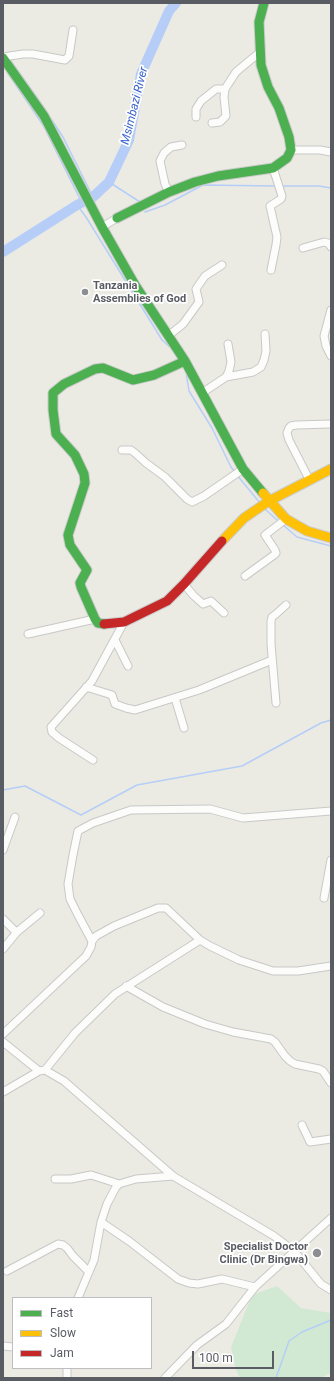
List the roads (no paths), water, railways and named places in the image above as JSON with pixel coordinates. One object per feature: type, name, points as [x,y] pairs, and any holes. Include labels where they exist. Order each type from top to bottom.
[{"type":"street","points":[[102,227],[169,192],[195,182],[218,176],[273,168],[287,158],[291,150],[286,128],[279,108],[268,87],[261,65],[259,22],[264,3]]},
{"type":"street","points":[[73,30],[69,56],[65,60],[34,54],[23,54],[3,58],[44,116],[102,227],[135,285],[185,362],[243,469],[286,519],[307,531],[331,538]]},
{"type":"street","points":[[212,123],[220,122],[226,116],[224,97],[225,89],[236,72],[260,52]]},
{"type":"street","points":[[196,117],[196,109],[201,101],[216,90],[225,89]]},
{"type":"street","points":[[169,192],[164,184],[160,161],[164,153],[171,147],[182,145]]},
{"type":"street","points":[[291,150],[331,151]]},
{"type":"street","points":[[271,270],[277,236],[270,206],[281,199],[282,196],[273,168]]},
{"type":"street","points":[[304,248],[324,242],[328,243],[331,247]]},
{"type":"street","points":[[168,336],[183,324],[199,302],[196,289],[205,276],[222,265]]},
{"type":"street","points":[[331,310],[324,336],[326,346],[331,356]]},
{"type":"street","points":[[202,393],[226,377],[253,372],[261,367],[266,351],[265,334]]},
{"type":"street","points":[[226,377],[231,362],[228,344]]},
{"type":"street","points":[[185,362],[154,376],[133,380],[103,368],[95,369],[64,384],[53,393],[53,410],[56,434],[74,455],[84,474],[85,483],[68,535],[70,544],[87,570],[80,583],[98,623],[105,624],[124,622],[167,601],[184,584],[230,531],[252,512],[309,479],[331,469]]},
{"type":"street","points":[[309,479],[289,440],[287,433],[291,426],[331,424]]},
{"type":"street","points":[[122,450],[131,450],[192,502],[204,496],[243,469]]},
{"type":"street","points":[[245,576],[276,553],[265,534],[286,519]]},
{"type":"street","points":[[184,584],[203,604],[211,601],[224,614]]},
{"type":"street","points":[[276,703],[272,660],[272,617],[286,605]]},
{"type":"street","points":[[28,634],[95,619]]},
{"type":"street","points":[[93,760],[59,738],[52,732],[51,727],[96,675],[124,622]]},
{"type":"street","points":[[115,640],[128,666]]},
{"type":"street","points":[[86,687],[112,694],[115,704],[135,710],[175,698],[272,660]]},
{"type":"street","points":[[175,698],[184,728]]},
{"type":"street","points":[[92,940],[70,899],[68,884],[78,831],[93,823],[131,810],[210,809],[242,818],[331,811]]},
{"type":"street","points":[[3,850],[15,817]]},
{"type":"street","points":[[324,898],[331,860]]},
{"type":"street","points":[[3,1034],[82,960],[88,952],[92,940],[96,936],[114,926],[158,908],[166,908],[200,940],[220,952],[239,960],[273,971],[298,971],[331,966]]},
{"type":"street","points":[[3,949],[17,932],[40,913]]},
{"type":"street","points":[[3,919],[17,932]]},
{"type":"street","points":[[3,1092],[42,1070],[75,1033],[115,994],[200,940]]},
{"type":"street","points":[[126,986],[163,1007],[205,1024],[233,1032],[271,1039],[275,1042],[284,1056],[290,1061],[295,1064],[323,1071],[331,1083]]},
{"type":"street","points":[[3,1042],[42,1070],[64,1081],[174,1176],[274,1236],[294,1252],[321,1284],[331,1290]]},
{"type":"street","points":[[302,1124],[310,1142],[331,1139]]},
{"type":"street","points":[[55,1179],[71,1179],[91,1175],[119,1184]]},
{"type":"street","points":[[78,1297],[96,1253],[101,1222],[107,1204],[116,1187],[119,1184],[136,1179],[174,1176]]},
{"type":"street","points":[[165,1378],[197,1345],[226,1324],[255,1287],[331,1218]]},
{"type":"street","points":[[101,1222],[130,1241],[178,1279],[189,1283],[198,1284],[222,1279],[255,1287]]},
{"type":"street","points":[[7,1271],[58,1244],[67,1248],[88,1272]]},
{"type":"waterway","name":"Msimbazi River","points":[[3,252],[77,205],[93,197],[109,182],[129,140],[141,74],[169,11],[176,3]]},
{"type":"waterway","points":[[10,60],[63,137],[93,197]]},
{"type":"waterway","points":[[7,72],[43,125],[82,203]]},
{"type":"waterway","points":[[109,182],[140,202]]},
{"type":"waterway","points":[[145,212],[165,205],[203,185],[275,186]]},
{"type":"waterway","points":[[281,186],[319,186],[331,188]]},
{"type":"waterway","points":[[77,205],[86,217],[162,340],[172,349]]},
{"type":"waterway","points":[[186,372],[189,391],[212,428],[231,467],[235,472]]},
{"type":"waterway","points":[[237,475],[260,503]]},
{"type":"waterway","points":[[265,509],[278,521]]},
{"type":"waterway","points":[[283,525],[297,537],[331,546]]},
{"type":"waterway","points":[[3,790],[25,786],[81,815],[137,785],[242,766],[321,723],[331,720]]},
{"type":"waterway","points":[[276,1378],[289,1341],[302,1332],[331,1320]]},
{"type":"place","name":"Tanzania Assemblies of God","points":[[85,292]]},
{"type":"place","name":"Specialist Doctor Clinic (Dr Bingwa)","points":[[317,1253]]}]
